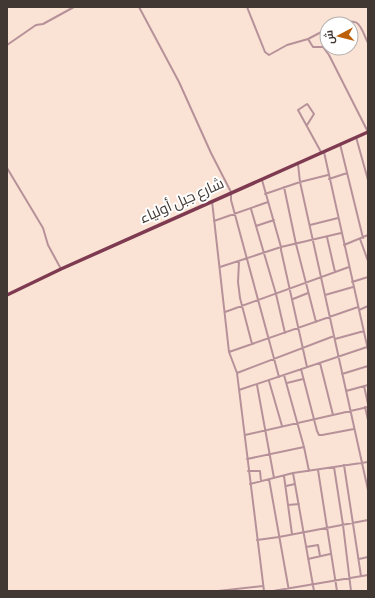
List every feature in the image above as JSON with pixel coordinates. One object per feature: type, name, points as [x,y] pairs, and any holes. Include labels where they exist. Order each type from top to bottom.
[{"type":"highway","name":"شارع جبل أولياء","points":[[7,295],[61,269],[368,132]]},
{"type":"street","points":[[7,44],[36,25],[43,24],[74,7]]},
{"type":"street","points":[[139,7],[179,82],[211,153],[232,192],[231,200],[279,377]]},
{"type":"street","points":[[247,7],[267,54],[273,54],[290,43],[308,39],[319,33]]},
{"type":"street","points":[[359,25],[368,43]]},
{"type":"street","points":[[308,39],[313,47],[323,47],[326,51],[368,132]]},
{"type":"street","points":[[239,390],[339,356],[368,348],[322,152],[298,110],[306,104],[314,114],[307,124]]},
{"type":"street","points":[[356,137],[368,180]]},
{"type":"street","points":[[340,144],[368,261]]},
{"type":"street","points":[[298,163],[300,182],[368,490]]},
{"type":"street","points":[[7,168],[42,228],[48,245],[61,269]]},
{"type":"street","points":[[329,179],[347,173]]},
{"type":"street","points":[[265,194],[300,182],[328,175]]},
{"type":"street","points":[[261,179],[281,247],[280,250],[307,367]]},
{"type":"street","points":[[284,188],[296,244],[316,322]]},
{"type":"street","points":[[212,202],[229,352],[237,372],[264,591]]},
{"type":"street","points":[[214,221],[268,202]]},
{"type":"street","points":[[251,209],[276,294],[285,333]]},
{"type":"street","points":[[310,225],[338,218]]},
{"type":"street","points":[[256,226],[274,220]]},
{"type":"street","points":[[220,267],[281,247],[341,233]]},
{"type":"street","points":[[344,245],[368,235]]},
{"type":"street","points":[[327,236],[335,272]]},
{"type":"street","points":[[239,261],[238,282],[252,344]]},
{"type":"street","points":[[225,312],[349,267]]},
{"type":"street","points":[[352,282],[368,277]]},
{"type":"street","points":[[325,295],[353,287]]},
{"type":"street","points":[[292,298],[308,293]]},
{"type":"street","points":[[229,352],[330,316],[367,306],[368,310]]},
{"type":"street","points":[[237,372],[303,348],[364,331]]},
{"type":"street","points":[[320,363],[333,415]]},
{"type":"street","points":[[342,374],[368,366]]},
{"type":"street","points":[[301,369],[319,435],[354,428]]},
{"type":"street","points":[[284,375],[298,423],[309,471]]},
{"type":"street","points":[[287,383],[304,379]]},
{"type":"street","points":[[269,381],[282,426]]},
{"type":"street","points":[[257,385],[264,430],[274,478]]},
{"type":"street","points":[[346,391],[368,385]]},
{"type":"street","points":[[364,386],[368,420]]},
{"type":"street","points":[[245,434],[314,420],[367,406]]},
{"type":"street","points":[[247,459],[304,447]]},
{"type":"street","points":[[250,484],[309,471],[368,462]]},
{"type":"street","points":[[344,465],[361,576]]},
{"type":"street","points":[[334,467],[351,591]]},
{"type":"street","points":[[248,471],[259,470],[261,481]]},
{"type":"street","points":[[318,470],[337,591]]},
{"type":"street","points":[[293,474],[314,591]]},
{"type":"street","points":[[284,476],[292,534]]},
{"type":"street","points":[[269,479],[289,590]]},
{"type":"street","points":[[286,486],[295,484]]},
{"type":"street","points":[[288,505],[298,504]]},
{"type":"street","points":[[257,540],[368,520]]},
{"type":"street","points":[[306,547],[318,545],[320,556]]},
{"type":"street","points":[[308,559],[330,554]]},
{"type":"street","points":[[359,559],[368,557]]},
{"type":"street","points":[[273,591],[289,590],[335,580],[368,576]]},
{"type":"street","points":[[218,591],[263,586]]}]
